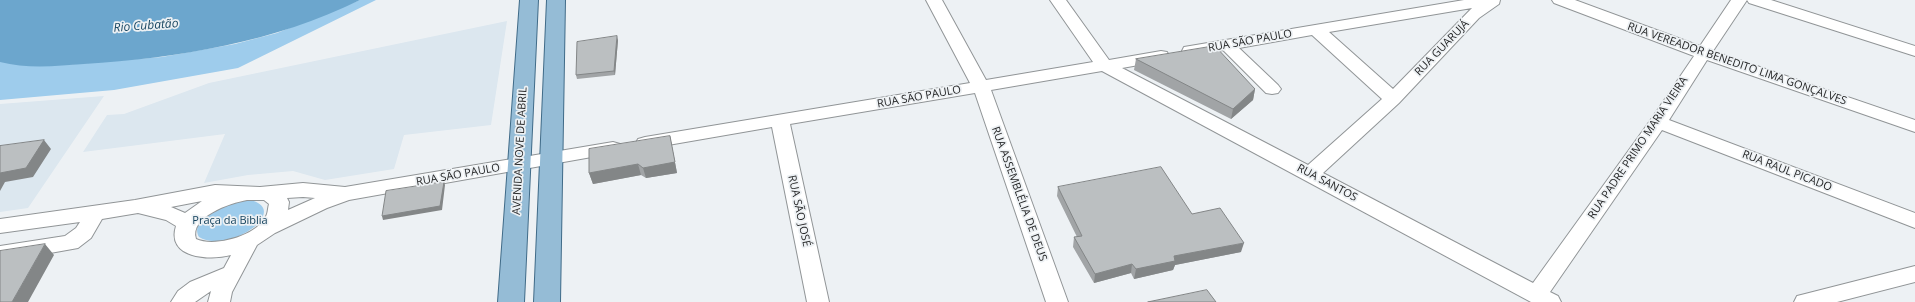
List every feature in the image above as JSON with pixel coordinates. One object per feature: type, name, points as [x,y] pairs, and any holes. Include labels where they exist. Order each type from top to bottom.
[{"type":"main road","name":"AVENIDA NOVE DE ABRIL","points":[[510,302],[529,0]]},
{"type":"main road","points":[[547,302],[556,0]]},
{"type":"street","name":"RUA ASSEMBLÉLIA DE DEUS","points":[[934,0],[981,86],[1058,302]]},
{"type":"street","points":[[1058,0],[1104,65]]},
{"type":"street","name":"RUA SÃO PAULO","points":[[249,241],[268,228],[320,203],[346,194],[1493,0]]},
{"type":"street","name":"RUA GUARUJÁ","points":[[1310,174],[1393,100],[1474,15],[1493,0]]},
{"type":"street","name":"RUA VEREADOR BENEDITO LIMA GONÇALVES","points":[[1560,0],[1702,52],[1915,126]]},
{"type":"street","name":"RUA PADRE PRIMO MARIA VIEIRA","points":[[1543,299],[1702,52],[1739,0]]},
{"type":"street","points":[[1755,0],[1915,51]]},
{"type":"street","points":[[1316,30],[1393,100]]},
{"type":"street","points":[[1227,45],[1272,89]]},
{"type":"street","name":"RUA SANTOS","points":[[1104,65],[1543,299]]},
{"type":"street","name":"RUA SÃO JOSÉ","points":[[780,120],[818,302]]},
{"type":"street","name":"RUA RAUL PICADO","points":[[1658,122],[1915,221]]},
{"type":"street","name":"RUA SÃO PAULO","points":[[254,193],[303,190],[346,194]]},
{"type":"street","points":[[0,226],[135,207],[215,192],[269,194],[279,202],[278,215],[268,228]]},
{"type":"street","points":[[249,241],[231,247],[213,250],[195,248],[187,244],[184,236],[188,223],[201,211],[220,200],[254,193]]},
{"type":"street","points":[[135,207],[171,214],[188,223]]},
{"type":"street","points":[[0,254],[71,243],[84,233],[95,213]]},
{"type":"street","points":[[182,302],[192,293],[221,287],[249,241]]},
{"type":"street","points":[[213,250],[221,287]]},
{"type":"street","points":[[1805,302],[1915,274]]},
{"type":"shaded area","points":[[507,21],[491,125],[404,135],[394,169],[325,180],[293,171],[248,175],[204,183],[225,134],[83,152],[107,115],[124,114],[209,83]]},
{"type":"shaded area","points":[[104,96],[28,208],[0,212],[0,104]]},
{"type":"green space","points":[[360,0],[376,0],[238,68],[114,90],[0,100],[0,61],[64,65],[162,57],[235,44],[277,33]]},
{"type":"green space","name":"Praça da Biblia","points":[[250,200],[261,205],[264,213],[260,221],[252,229],[239,236],[226,240],[212,241],[199,237],[197,229],[200,222],[206,216],[223,206]]},
{"type":"water","name":"Rio Cubatão","points":[[0,0],[360,0],[328,15],[294,27],[225,46],[119,61],[63,66],[21,66],[0,62]]},
{"type":"building","points":[[617,36],[614,71],[576,75],[577,42]]},
{"type":"building","points":[[1215,46],[1255,89],[1233,109],[1136,59]]},
{"type":"building","points":[[670,136],[675,162],[643,168],[638,164],[589,173],[589,149]]},
{"type":"building","points":[[44,140],[26,168],[0,173],[0,146]]},
{"type":"building","points":[[1161,167],[1192,214],[1220,208],[1244,243],[1174,256],[1175,261],[1136,269],[1132,264],[1095,274],[1074,237],[1082,236],[1058,187]]},
{"type":"building","points":[[444,182],[440,206],[382,216],[386,191]]},
{"type":"building","points":[[45,244],[12,302],[0,302],[0,251]]},
{"type":"building","points":[[1207,290],[1216,302],[1148,302]]}]
